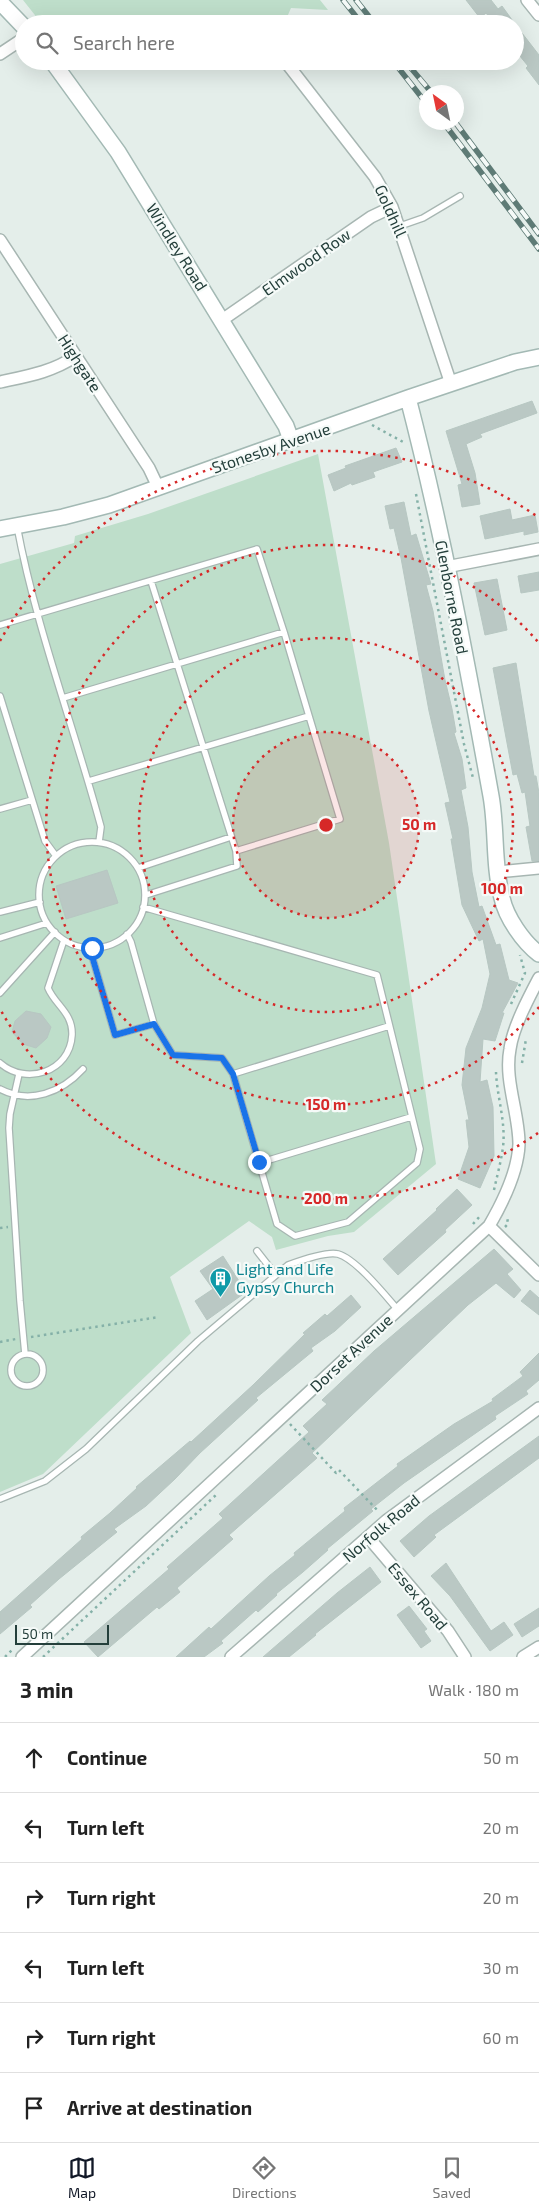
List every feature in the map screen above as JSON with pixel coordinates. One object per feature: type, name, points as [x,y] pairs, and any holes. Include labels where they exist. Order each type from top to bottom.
[{"type":"street","points":[[527,0],[539,15]]},
{"type":"street","points":[[0,2],[15,18]]},
{"type":"street","points":[[0,54],[15,44]]},
{"type":"street","name":"Windley Road","points":[[59,70],[118,152],[286,426],[291,440]]},
{"type":"street","name":"Goldhill","points":[[292,70],[375,177],[392,207],[400,226],[451,384]]},
{"type":"street","name":"Elmwood Row","points":[[222,320],[371,217],[392,207]]},
{"type":"street","name":"Highgate","points":[[0,240],[149,468],[158,488]]},
{"type":"street","points":[[0,382],[60,367],[76,356]]},
{"type":"street","name":"Stonesby Avenue","points":[[0,529],[64,517],[109,505],[408,398],[539,357]]},
{"type":"street","name":"Glenborne Road","points":[[408,398],[430,480],[491,797],[502,899],[514,925],[533,950],[539,954]]},
{"type":"street","points":[[446,567],[539,549]]},
{"type":"street","points":[[498,872],[539,868]]},
{"type":"street","name":"Dorset Avenue","points":[[22,1657],[489,1226],[502,1204],[515,1168],[518,1144],[511,1088],[510,1049],[525,1005],[539,978]]},
{"type":"street","points":[[489,1226],[539,1274]]},
{"type":"street","name":"Norfolk Road","points":[[231,1657],[386,1521],[539,1408]]},
{"type":"street","name":"Essex Road","points":[[368,1537],[448,1631],[464,1657]]},
{"type":"street","points":[[522,1657],[539,1646]]},
{"type":"lane","points":[[400,226],[423,218],[460,196]]},
{"type":"lane","points":[[17,526],[38,615],[101,827],[99,842]]},
{"type":"lane","points":[[0,625],[257,549],[310,716],[340,819],[236,851]]},
{"type":"lane","points":[[146,895],[237,866],[236,851],[232,837],[202,748],[151,581]]},
{"type":"lane","points":[[63,698],[284,632]]},
{"type":"lane","points":[[0,696],[3,716],[45,841],[56,856]]},
{"type":"lane","points":[[89,782],[310,716]]},
{"type":"lane","points":[[0,809],[32,800]]},
{"type":"lane","points":[[138,868],[232,837]]},
{"type":"lane","points":[[99,842],[128,855],[138,868],[144,881],[146,895],[134,927],[122,939],[106,946],[92,948],[77,946],[64,940],[47,923],[40,902],[42,877],[56,856],[76,844],[99,842]]},
{"type":"lane","points":[[0,912],[40,902]]},
{"type":"lane","points":[[127,934],[131,942],[154,1024],[173,1055],[222,1058],[233,1074],[277,1224],[295,1236],[348,1222],[417,1163],[420,1149],[377,975],[143,907]]},
{"type":"lane","points":[[0,938],[47,923]]},
{"type":"lane","points":[[0,993],[55,932]]},
{"type":"lane","points":[[0,1063],[7,1069],[19,1074],[36,1075],[49,1070],[61,1061],[69,1049],[72,1034],[70,1020],[64,1008],[54,998],[48,988],[64,940]]},
{"type":"lane","points":[[92,948],[92,956],[115,1035],[154,1024]]},
{"type":"lane","points":[[233,1074],[389,1026]]},
{"type":"lane","points":[[0,1089],[14,1094],[33,1096],[52,1092],[69,1083],[84,1069]]},
{"type":"lane","points":[[19,1074],[10,1114],[9,1145],[20,1301],[26,1354]]},
{"type":"lane","points":[[259,1162],[411,1117]]},
{"type":"lane","points":[[257,1251],[275,1274]]},
{"type":"lane","points":[[0,1499],[45,1482],[86,1449],[198,1341],[288,1264],[305,1258],[337,1254],[357,1266],[398,1310]]},
{"type":"lane","points":[[26,1354],[34,1356],[40,1361],[43,1369],[42,1377],[36,1384],[28,1386],[20,1385],[14,1380],[11,1372],[12,1364],[18,1357],[26,1354]]},
{"type":"path","points":[[358,417],[405,443],[407,452]]},
{"type":"path","points":[[414,487],[474,787]]},
{"type":"path","points":[[520,953],[525,974],[522,983]]},
{"type":"path","points":[[471,1225],[482,1214]]},
{"type":"path","points":[[0,1342],[160,1317]]},
{"type":"path","points":[[284,1417],[336,1473],[339,1470],[386,1521]]},
{"type":"path","points":[[43,1657],[72,1630]]},
{"type":"green space","points":[[23,0],[320,0],[328,10],[291,8],[288,15],[35,15]]},
{"type":"green space","points":[[318,454],[389,843],[436,1164],[354,1232],[328,1236],[276,1250],[272,1237],[249,1221],[170,1277],[191,1333],[43,1474],[0,1492],[0,564],[74,543],[75,536],[148,514]]},
{"type":"building","points":[[466,0],[491,0],[498,9],[502,6],[508,15],[488,15],[486,13],[478,15]]},
{"type":"building","points":[[524,36],[539,55],[539,85],[526,68],[528,66],[524,61]]},
{"type":"building","points":[[532,401],[537,413],[480,434],[482,437],[466,444],[475,473],[480,504],[462,507],[458,485],[462,484],[446,431]]},
{"type":"building","points":[[396,448],[402,462],[373,472],[375,477],[352,485],[351,483],[334,491],[328,475],[346,468],[345,466]]},
{"type":"building","points":[[404,502],[411,536],[416,534],[431,584],[426,585],[433,611],[452,709],[456,732],[454,733],[462,759],[466,788],[461,790],[468,827],[472,872],[479,907],[482,906],[496,945],[500,944],[509,980],[518,983],[502,1013],[504,1013],[495,1041],[483,1039],[480,1082],[487,1080],[493,1107],[494,1156],[480,1188],[458,1179],[469,1147],[466,1120],[469,1120],[462,1085],[466,1048],[482,1008],[490,974],[483,939],[479,941],[462,905],[451,839],[453,839],[445,803],[450,802],[429,711],[401,558],[394,528],[390,529],[385,506]]},
{"type":"building","points":[[510,509],[512,520],[535,515],[538,532],[524,535],[524,531],[485,539],[480,516]]},
{"type":"building","points":[[539,572],[539,590],[521,593],[518,576]]},
{"type":"building","points":[[497,579],[507,630],[485,635],[474,583]]},
{"type":"building","points":[[516,663],[534,776],[536,776],[539,793],[539,861],[532,861],[526,827],[530,826],[525,792],[522,793],[517,774],[513,775],[493,668]]},
{"type":"building","points":[[107,870],[118,903],[66,919],[56,886]]},
{"type":"building","points":[[26,1011],[41,1014],[51,1027],[47,1038],[36,1048],[23,1044],[12,1032],[15,1021]]},
{"type":"building","points":[[457,1189],[472,1205],[445,1230],[446,1232],[398,1275],[383,1259],[437,1210]]},
{"type":"building","points":[[494,1249],[513,1269],[507,1274],[521,1290],[514,1298],[496,1283],[468,1305],[312,1453],[317,1458],[229,1535],[233,1539],[177,1588],[180,1592],[159,1609],[157,1607],[98,1657],[84,1642],[169,1569],[167,1567],[223,1518],[219,1514],[309,1432],[303,1426],[327,1404],[322,1400],[374,1351]]},
{"type":"building","name":"Light and Life Gypsy Church","points":[[223,1256],[246,1292],[207,1320],[195,1301],[213,1289],[200,1271]]},
{"type":"building","points":[[530,1290],[539,1298],[539,1315],[521,1301]]},
{"type":"building","points":[[351,1295],[361,1307],[335,1331],[311,1348],[313,1351],[256,1398],[258,1400],[146,1506],[114,1529],[117,1532],[59,1579],[30,1605],[32,1607],[0,1634],[0,1612],[82,1539],[81,1537],[110,1513],[136,1487],[191,1442],[253,1385],[305,1334],[303,1333],[325,1314],[327,1316]]},
{"type":"building","points":[[539,1353],[539,1380],[526,1391],[528,1394],[495,1416],[496,1419],[404,1483],[371,1509],[373,1511],[327,1549],[258,1612],[256,1610],[221,1641],[223,1643],[204,1657],[176,1657],[209,1627],[211,1629],[295,1555],[294,1553],[345,1511],[344,1508],[398,1466],[397,1464],[454,1424],[493,1401],[492,1399],[523,1376],[520,1372]]},
{"type":"building","points":[[539,1436],[539,1458],[434,1535],[436,1537],[414,1557],[400,1541],[429,1516]]},
{"type":"building","points":[[446,1563],[491,1631],[504,1622],[513,1635],[490,1651],[450,1596],[431,1576]]},
{"type":"building","points":[[370,1567],[381,1582],[289,1657],[263,1657],[337,1593]]},
{"type":"building","points":[[409,1606],[427,1629],[424,1631],[431,1641],[421,1648],[397,1615]]},
{"type":"building","points":[[539,1608],[539,1626],[522,1637],[514,1624]]},
{"type":"railway","points":[[343,0],[355,15]]},
{"type":"railway","points":[[356,0],[368,15]]},
{"type":"railway","points":[[400,70],[419,94]]},
{"type":"railway","points":[[413,70],[425,85]]},
{"type":"railway","points":[[449,130],[539,249]]},
{"type":"railway","points":[[461,130],[539,234]]},
{"type":"place","name":"Light and Life Gypsy Church","points":[[220,1297]]},
{"type":"route","points":[[92,948],[92,956],[115,1035],[154,1024],[173,1055],[222,1058],[233,1074],[259,1162]]}]
